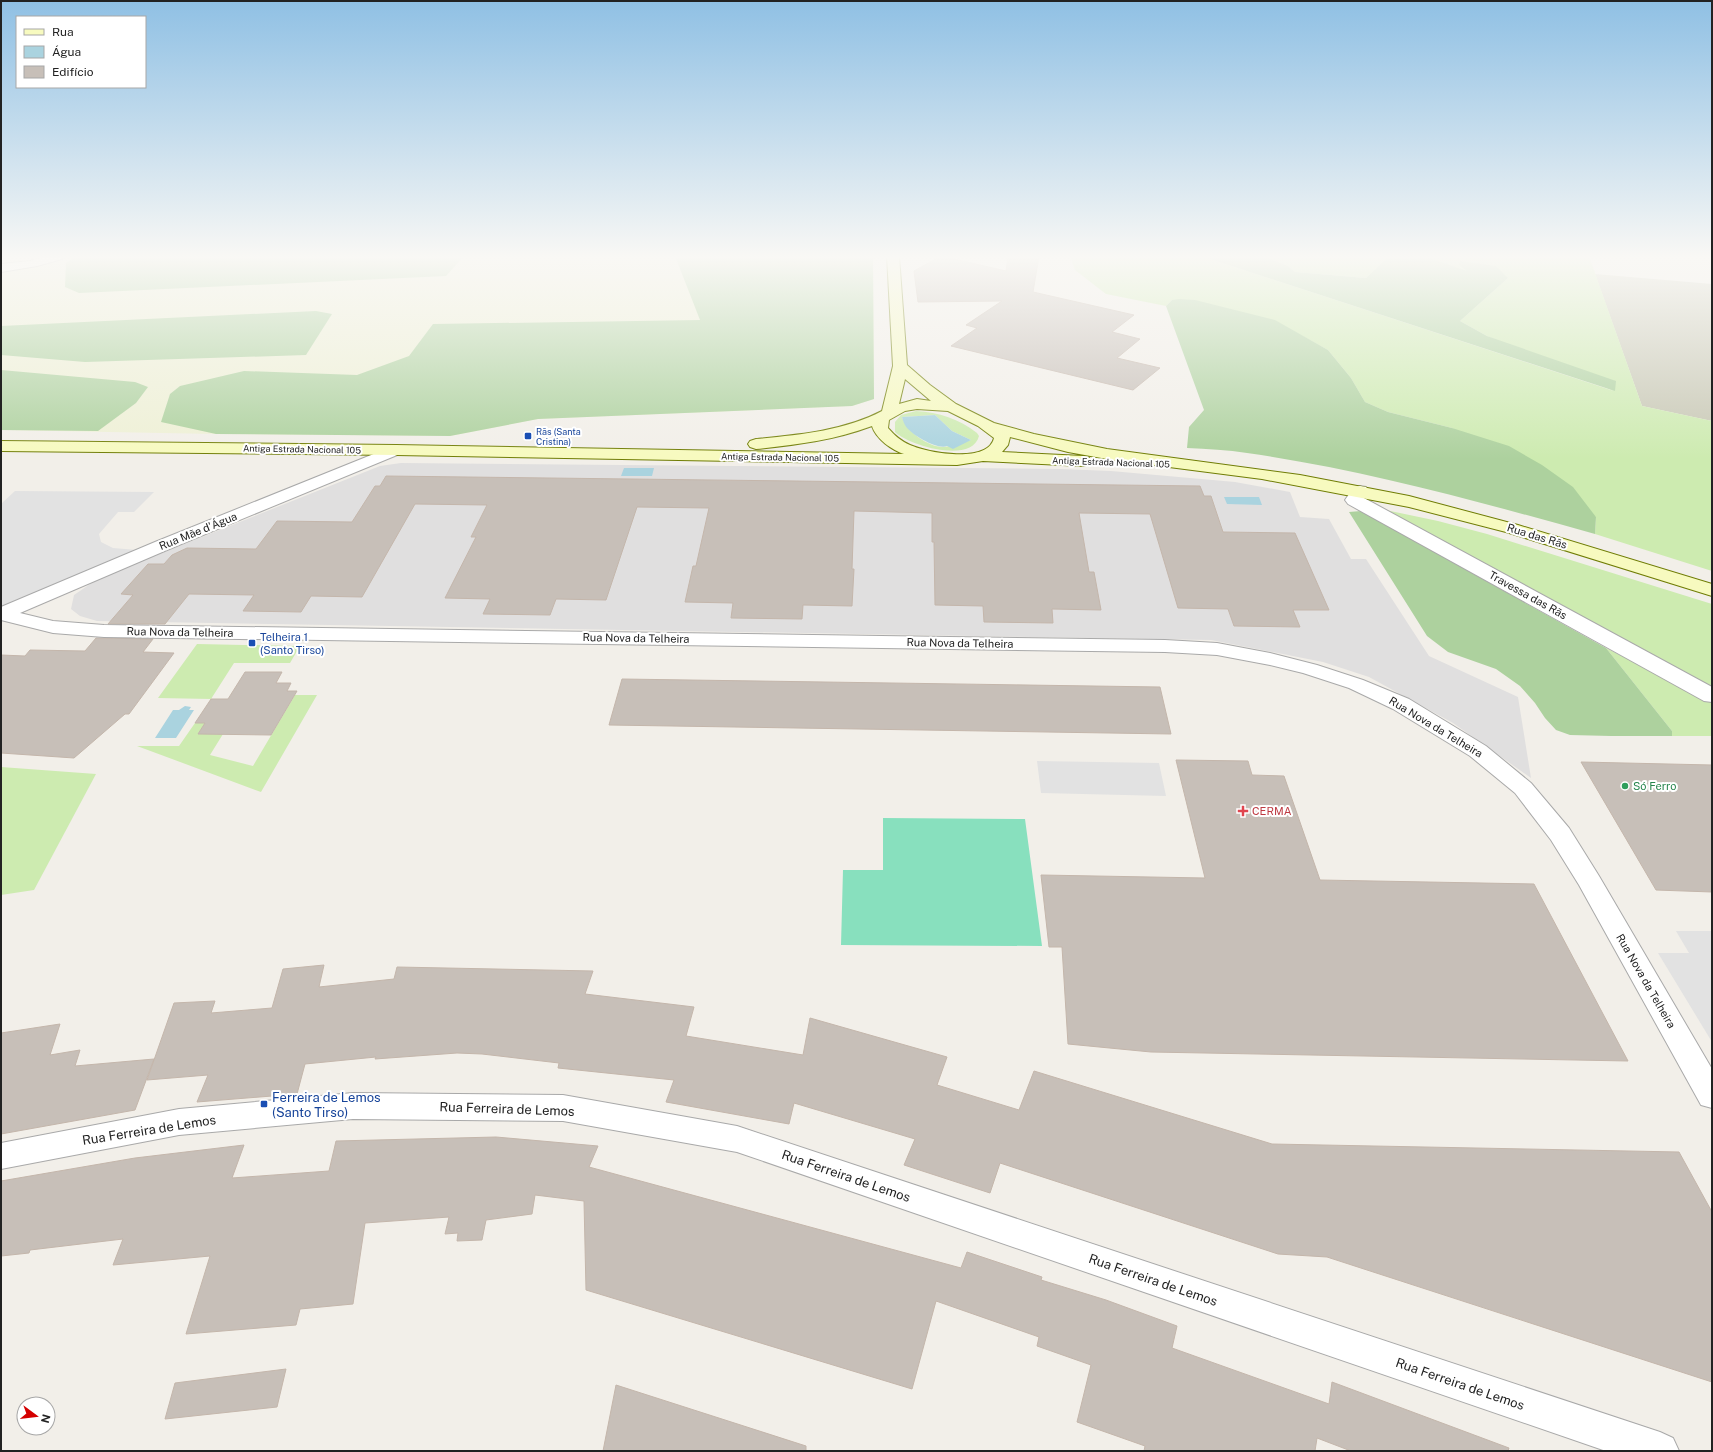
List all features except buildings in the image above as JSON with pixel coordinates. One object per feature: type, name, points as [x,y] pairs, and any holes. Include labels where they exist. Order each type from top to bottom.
[{"type":"main road","points":[[897,324],[900,366],[880,428],[889,440],[904,449],[925,456],[957,460],[993,452],[1000,445],[1002,436],[993,427]]},
{"type":"main road","points":[[900,366],[922,388],[951,407]]},
{"type":"main road","name":"Antiga Estrada Nacional 105","points":[[603,454],[712,448],[800,440],[850,429],[900,408],[917,404],[951,407],[993,427],[1018,436],[1084,450],[1257,472],[1360,491]]},
{"type":"main road","name":"Antiga Estrada Nacional 105","points":[[1,446],[396,450],[957,460]]},
{"type":"main road","name":"Antiga Estrada Nacional 105","points":[[980,456],[1194,464]]},
{"type":"main road","name":"Rua das Rãs","points":[[1360,491],[1443,509],[1495,523],[1712,590]]},
{"type":"street","name":"Rua Mãe d'Água","points":[[1,614],[161,546],[396,450]]},
{"type":"street","name":"Travessa das Rãs","points":[[1360,491],[1354,500],[1712,696]]},
{"type":"street","name":"Rua Nova da Telheira","points":[[1,614],[53,626],[104,631],[1165,646],[1216,649],[1270,659],[1310,669],[1356,684],[1401,704],[1478,751],[1523,788],[1560,834],[1590,882],[1712,1096]]},
{"type":"street","name":"Rua Ferreira de Lemos","points":[[1,1156],[179,1122],[353,1106],[563,1108],[737,1139],[1660,1451]]},
{"type":"shaded area","points":[[1,324],[873,324],[874,399],[852,406],[538,419],[450,436],[1,430]]},
{"type":"shaded area","points":[[1613,324],[1712,324],[1712,421],[1642,406]]},
{"type":"shaded area","points":[[401,463],[1061,469],[1111,471],[1235,482],[1290,492],[1300,517],[1329,519],[1351,559],[1366,559],[1429,656],[1518,697],[1531,778],[1453,723],[1369,677],[1323,662],[1211,640],[97,621],[80,616],[71,609],[74,595],[99,578],[380,466]]},
{"type":"shaded area","points":[[15,491],[154,492],[134,512],[118,512],[99,534],[101,542],[113,548],[137,550],[1,607],[1,504]]},
{"type":"shaded area","points":[[1037,761],[1159,763],[1166,796],[1041,793]]},
{"type":"shaded area","points":[[1676,931],[1712,931],[1712,1042],[1658,953],[1689,953]]},
{"type":"green space","points":[[48,324],[326,324],[306,355],[85,362],[1,355],[1,326]]},
{"type":"green space","points":[[433,324],[873,324],[874,399],[852,406],[538,419],[450,436],[216,434],[161,422],[170,394],[180,386],[244,371],[357,375],[409,356]]},
{"type":"green space","points":[[1172,324],[1282,324],[1328,350],[1351,378],[1365,402],[1388,412],[1452,428],[1509,446],[1542,465],[1573,487],[1596,517],[1595,534],[1466,499],[1335,468],[1240,452],[1187,448],[1189,427],[1204,410]]},
{"type":"green space","points":[[1280,324],[1408,324],[1614,391],[1487,336],[1465,324],[1613,324],[1642,406],[1712,421],[1712,571],[1595,534],[1596,517],[1452,428],[1388,412],[1365,402],[1351,378],[1328,350]]},
{"type":"green space","points":[[1409,324],[1465,324],[1487,336],[1616,381],[1615,391]]},
{"type":"green space","points":[[1,370],[135,382],[148,387],[136,403],[98,431],[1,430]]},
{"type":"green space","points":[[916,411],[941,415],[956,420],[970,428],[979,436],[974,444],[965,449],[953,451],[926,447],[895,432],[895,422],[901,415]],"holes":[[[935,415],[952,431],[971,440],[946,447],[937,446],[924,441],[913,433],[908,428],[902,417]]]},
{"type":"green space","points":[[1376,508],[1438,521],[1487,534],[1712,604],[1712,690]]},
{"type":"green space","points":[[1361,511],[1606,648],[1672,731],[1672,736],[1570,735],[1556,730],[1520,686],[1496,669],[1448,652],[1427,636],[1349,512]]},
{"type":"green space","points":[[197,644],[300,646],[290,663],[234,663],[211,699],[158,698]]},
{"type":"green space","points":[[1606,648],[1712,701],[1712,736],[1672,736],[1672,731]]},
{"type":"green space","points":[[295,695],[317,695],[261,792],[137,746],[179,746],[195,723],[205,723],[198,734],[223,734],[210,755],[253,766]]},
{"type":"green space","points":[[1,767],[96,774],[34,890],[1,895]]},
{"type":"green space","points":[[883,818],[1025,819],[1042,946],[841,945],[843,870],[883,870]]},
{"type":"water","points":[[935,415],[952,431],[971,440],[953,449],[947,446],[943,447],[932,444],[910,431],[905,425],[902,417]]},
{"type":"water","points":[[624,468],[654,468],[652,476],[621,476]]},
{"type":"water","points":[[1224,497],[1259,497],[1262,505],[1227,504]]},
{"type":"water","points":[[185,706],[191,707],[189,710],[194,710],[176,738],[155,738],[173,710],[179,710]]},
{"type":"place","name":"Rãs (Santa Cristina)","points":[[528,436]]},
{"type":"place","name":"Telheira 1 (Santo Tirso)","points":[[252,643]]},
{"type":"place","name":"Só Ferro","points":[[1625,786]]},
{"type":"place","name":"CERMA","points":[[1243,811]]},
{"type":"place","name":"Ferreira de Lemos (Santo Tirso)","points":[[264,1104]]}]
